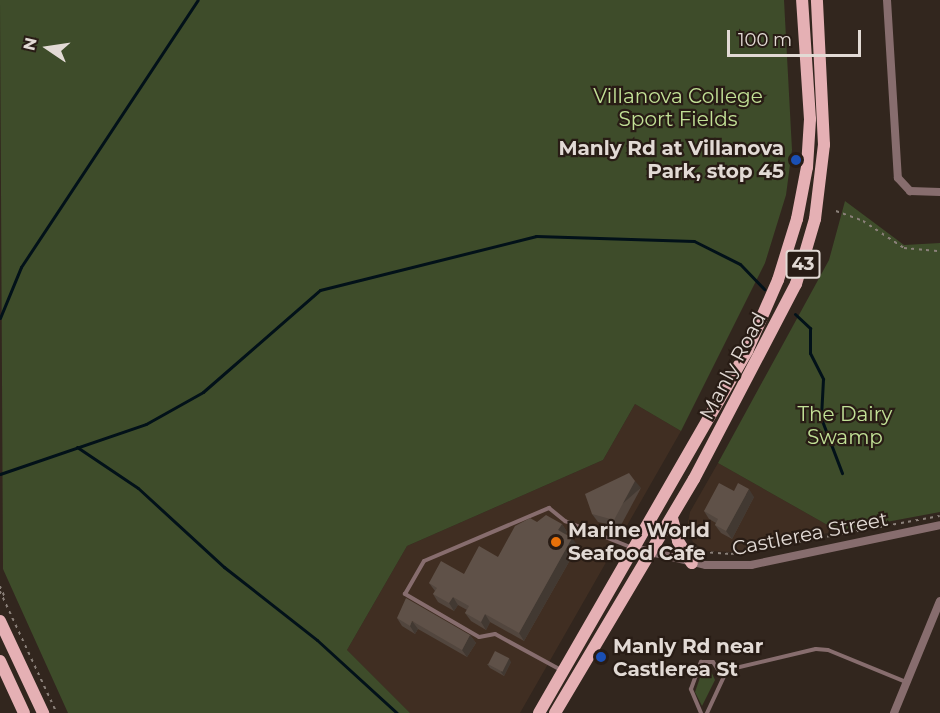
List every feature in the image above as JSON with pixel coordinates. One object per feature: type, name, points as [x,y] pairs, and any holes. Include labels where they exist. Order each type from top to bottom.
[{"type":"main road","name":"Manly Road","points":[[539,713],[747,351],[788,250],[803,191],[809,141],[802,0]]},
{"type":"main road","name":"Manly Road","points":[[555,713],[672,518],[782,316],[810,242],[824,145],[817,0]]},
{"type":"main road","points":[[672,518],[678,541],[693,563]]},
{"type":"main road","points":[[0,621],[43,713]]},
{"type":"main road","points":[[0,661],[24,713]]},
{"type":"street","points":[[887,0],[898,178],[910,191],[940,192]]},
{"type":"street","name":"Castlerea Street","points":[[634,548],[693,563],[752,565],[939,528]]},
{"type":"street","points":[[894,713],[940,601]]},
{"type":"lane","points":[[563,671],[495,634],[479,637],[405,594],[424,561],[549,508],[565,521],[634,548]]},
{"type":"lane","points":[[706,713],[722,676],[734,668],[816,649],[828,650],[906,682]]},
{"type":"lane","points":[[701,713],[691,689],[701,662],[713,662],[722,676]]},
{"type":"path","points":[[836,211],[863,221],[904,248],[940,250]]},
{"type":"path","points":[[691,544],[703,552],[731,554],[940,516]]},
{"type":"path","points":[[0,586],[57,713]]},
{"type":"path","points":[[0,591],[5,598]]},
{"type":"shaded area","points":[[635,404],[681,431],[520,713],[410,713],[347,650],[407,546],[603,460]]},
{"type":"shaded area","points":[[718,463],[838,531],[733,552],[705,551],[693,542],[687,528],[690,512]]},
{"type":"green space","name":"Villanova College Sport Fields","points":[[0,0],[784,0],[792,150],[786,195],[765,263],[681,431],[635,404],[603,460],[407,546],[347,650],[410,713],[68,713],[3,569]]},
{"type":"green space","name":"The Dairy Swamp","points":[[845,201],[904,245],[940,243],[940,512],[838,531],[718,463],[829,260]]},
{"type":"green space","points":[[704,666],[709,667],[715,680],[702,706],[695,692]]},
{"type":"building","points":[[629,473],[635,481],[614,520],[592,514],[585,494]]},
{"type":"building","points":[[719,483],[734,491],[738,483],[749,489],[726,531],[715,525],[718,519],[704,511]]},
{"type":"building","points":[[546,515],[562,524],[558,530],[572,538],[519,633],[485,614],[481,622],[465,613],[469,606],[453,597],[449,603],[433,594],[437,588],[429,583],[441,561],[464,574],[479,546],[498,557],[515,526],[530,518],[537,522]]},
{"type":"building","points":[[406,598],[470,635],[462,650],[412,621],[410,626],[397,618]]},
{"type":"building","points":[[495,651],[509,658],[502,672],[488,664]]},
{"type":"waterway","points":[[0,318],[21,267],[198,0]]},
{"type":"waterway","points":[[0,474],[146,424],[203,392],[320,290],[536,236],[694,241],[740,264],[764,289]]},
{"type":"waterway","points":[[795,314],[810,328],[810,353],[823,379],[821,418],[842,473]]},
{"type":"waterway","points":[[77,447],[138,488],[224,567],[317,640],[397,713]]},
{"type":"place","name":"Manly Rd at Villanova Park, stop 45","points":[[796,160]]},
{"type":"place","name":"Marine World Seafood Cafe","points":[[556,542]]},
{"type":"place","name":"Manly Rd near Castlerea St","points":[[601,657]]}]
